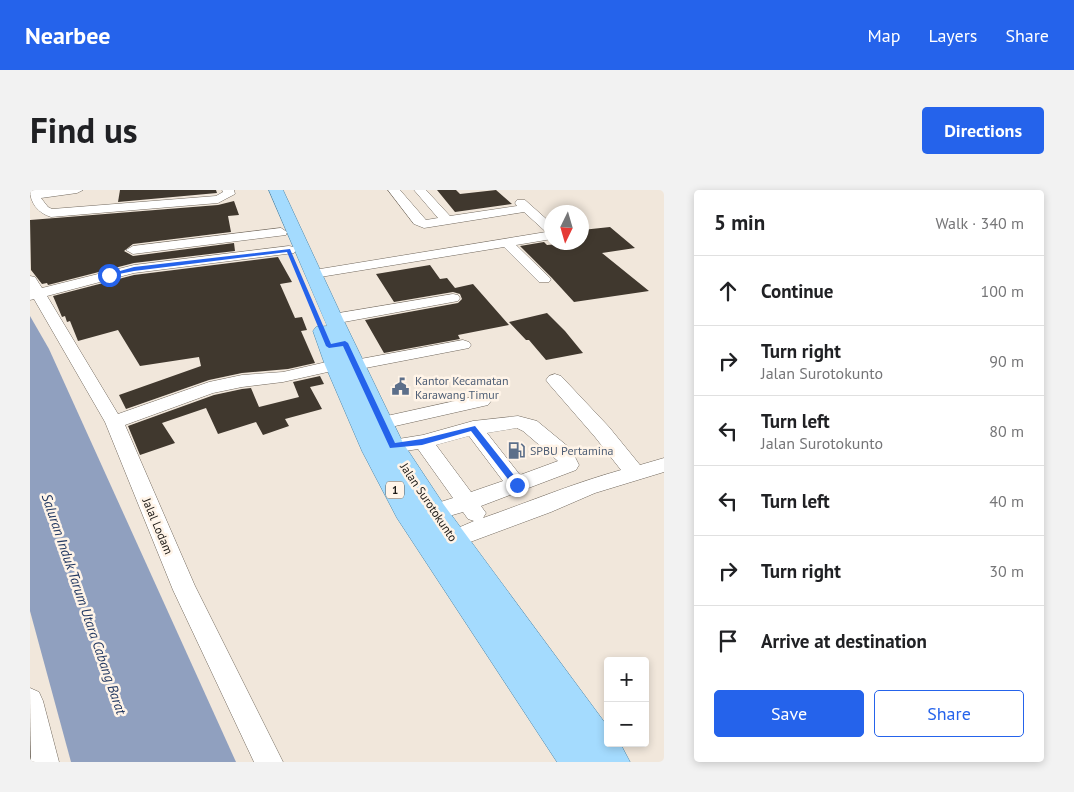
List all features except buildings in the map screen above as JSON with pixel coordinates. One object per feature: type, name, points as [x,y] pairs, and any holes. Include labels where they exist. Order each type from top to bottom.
[{"type":"main road","name":"Jalan Surotokunto","points":[[264,190],[285,241],[341,355],[387,434],[454,539],[503,632],[578,762]]},
{"type":"main road","name":"Jalan Surotokunto","points":[[276,190],[333,319],[341,355],[374,451],[406,511],[503,632],[612,762]]},
{"type":"street","points":[[32,193],[77,190]]},
{"type":"street","points":[[32,193],[44,210],[51,214],[218,199],[229,194],[228,190]]},
{"type":"street","points":[[394,190],[418,221],[424,224],[447,252]]},
{"type":"street","points":[[420,190],[447,221]]},
{"type":"street","points":[[424,224],[524,206],[544,224]]},
{"type":"street","points":[[524,226],[544,227]]},
{"type":"street","points":[[314,274],[544,236]]},
{"type":"street","points":[[133,250],[285,241]]},
{"type":"street","points":[[33,290],[285,241]]},
{"type":"street","points":[[506,242],[544,279]]},
{"type":"street","name":"Jalal Lodam","points":[[33,290],[114,422],[185,590],[269,762]]},
{"type":"street","points":[[333,319],[453,298]]},
{"type":"street","points":[[114,422],[209,388],[242,381],[283,377],[341,355],[463,345]]},
{"type":"street","points":[[555,380],[602,432],[635,473]]},
{"type":"street","points":[[387,434],[482,401]]},
{"type":"street","points":[[387,434],[422,442],[473,428],[518,422],[530,426],[564,454],[568,460],[569,465],[517,485],[435,512]]},
{"type":"street","points":[[473,428],[517,485]]},
{"type":"street","points":[[422,442],[485,526]]},
{"type":"street","points":[[454,539],[485,526],[544,506],[589,487],[664,465]]},
{"type":"street","points":[[30,701],[45,762]]},
{"type":"water","name":"Saluran Induk Tarum Utara Cabang Barat","points":[[30,316],[49,349],[236,762],[71,762],[30,611]]},
{"type":"place","name":"Kantor Kecamatan Karawang Timur","points":[[401,387]]},
{"type":"place","name":"SPBU Pertamina","points":[[516,450]]},
{"type":"route","points":[[109,275],[134,269],[288,250],[329,346],[345,343],[393,446],[422,442],[473,428],[517,485]]}]
